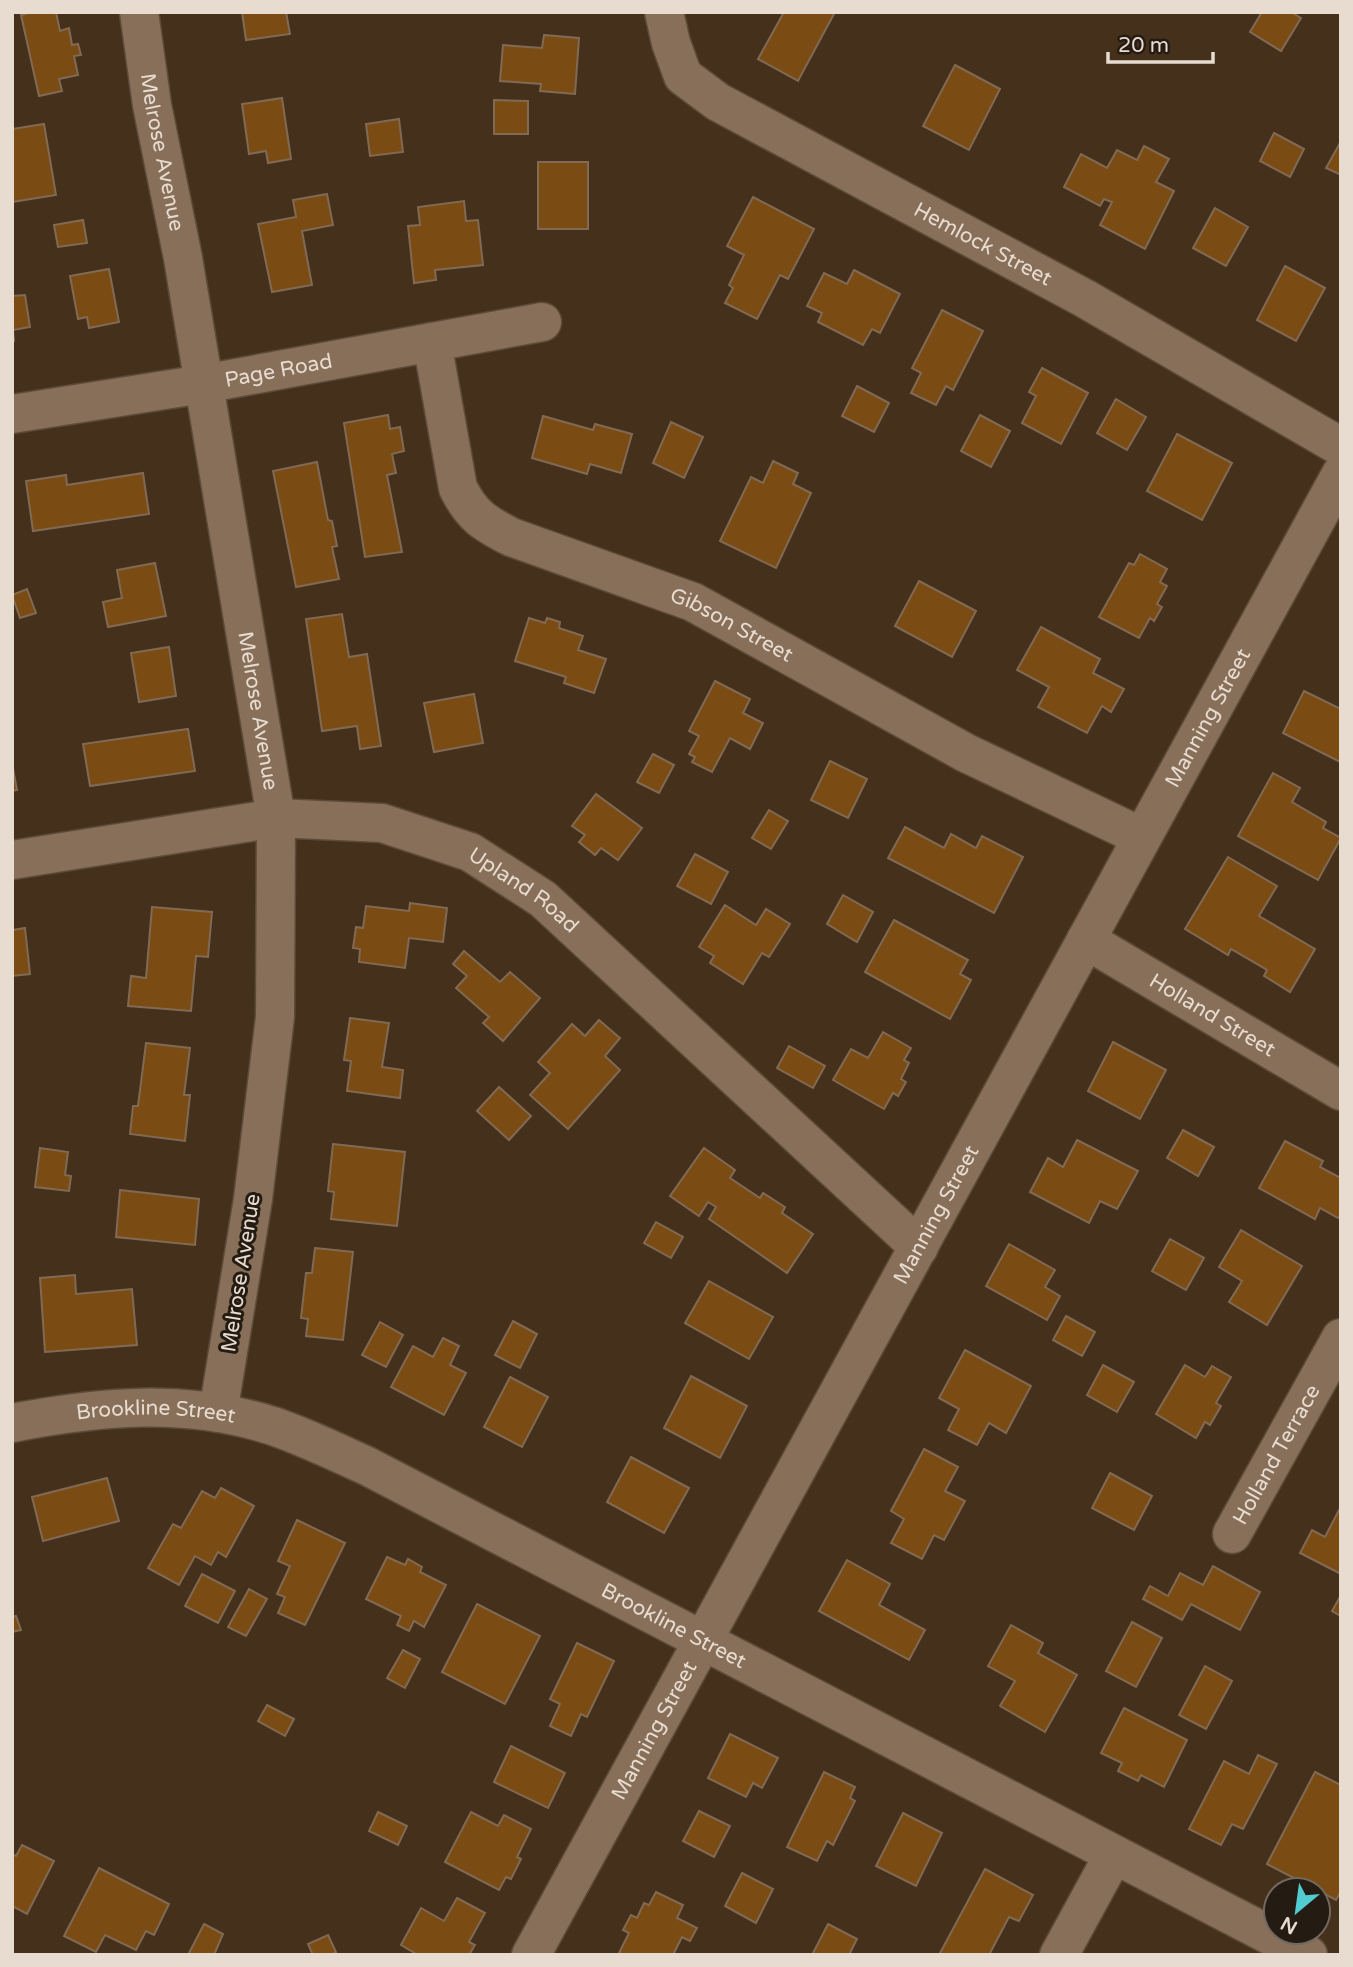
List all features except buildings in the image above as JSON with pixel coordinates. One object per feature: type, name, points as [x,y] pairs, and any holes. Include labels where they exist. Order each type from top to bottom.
[{"type":"street","name":"Melrose Avenue","points":[[139,12],[152,105],[183,258],[276,818],[275,1017],[253,1199],[218,1413]]},
{"type":"street","name":"Hemlock Street","points":[[664,12],[671,43],[683,76],[718,102],[1084,298],[1341,447]]},
{"type":"street","name":"Page Road","points":[[12,414],[203,384],[542,322]]},
{"type":"street","name":"Gibson Street","points":[[432,342],[458,488],[467,507],[483,522],[511,537],[693,602],[966,753],[1142,837]]},
{"type":"street","name":"Manning Street","points":[[531,1955],[1341,474]]},
{"type":"street","name":"Upland Road","points":[[12,860],[276,818],[382,823],[470,852],[543,899],[919,1247]]},
{"type":"street","name":"Holland Street","points":[[1086,940],[1341,1091]]},
{"type":"street","name":"Holland Terrace","points":[[1232,1534],[1341,1338]]},
{"type":"street","name":"Brookline Street","points":[[12,1423],[130,1406],[218,1413],[272,1426],[367,1466],[1308,1955]]},
{"type":"street","points":[[1059,1955],[1113,1856]]}]
